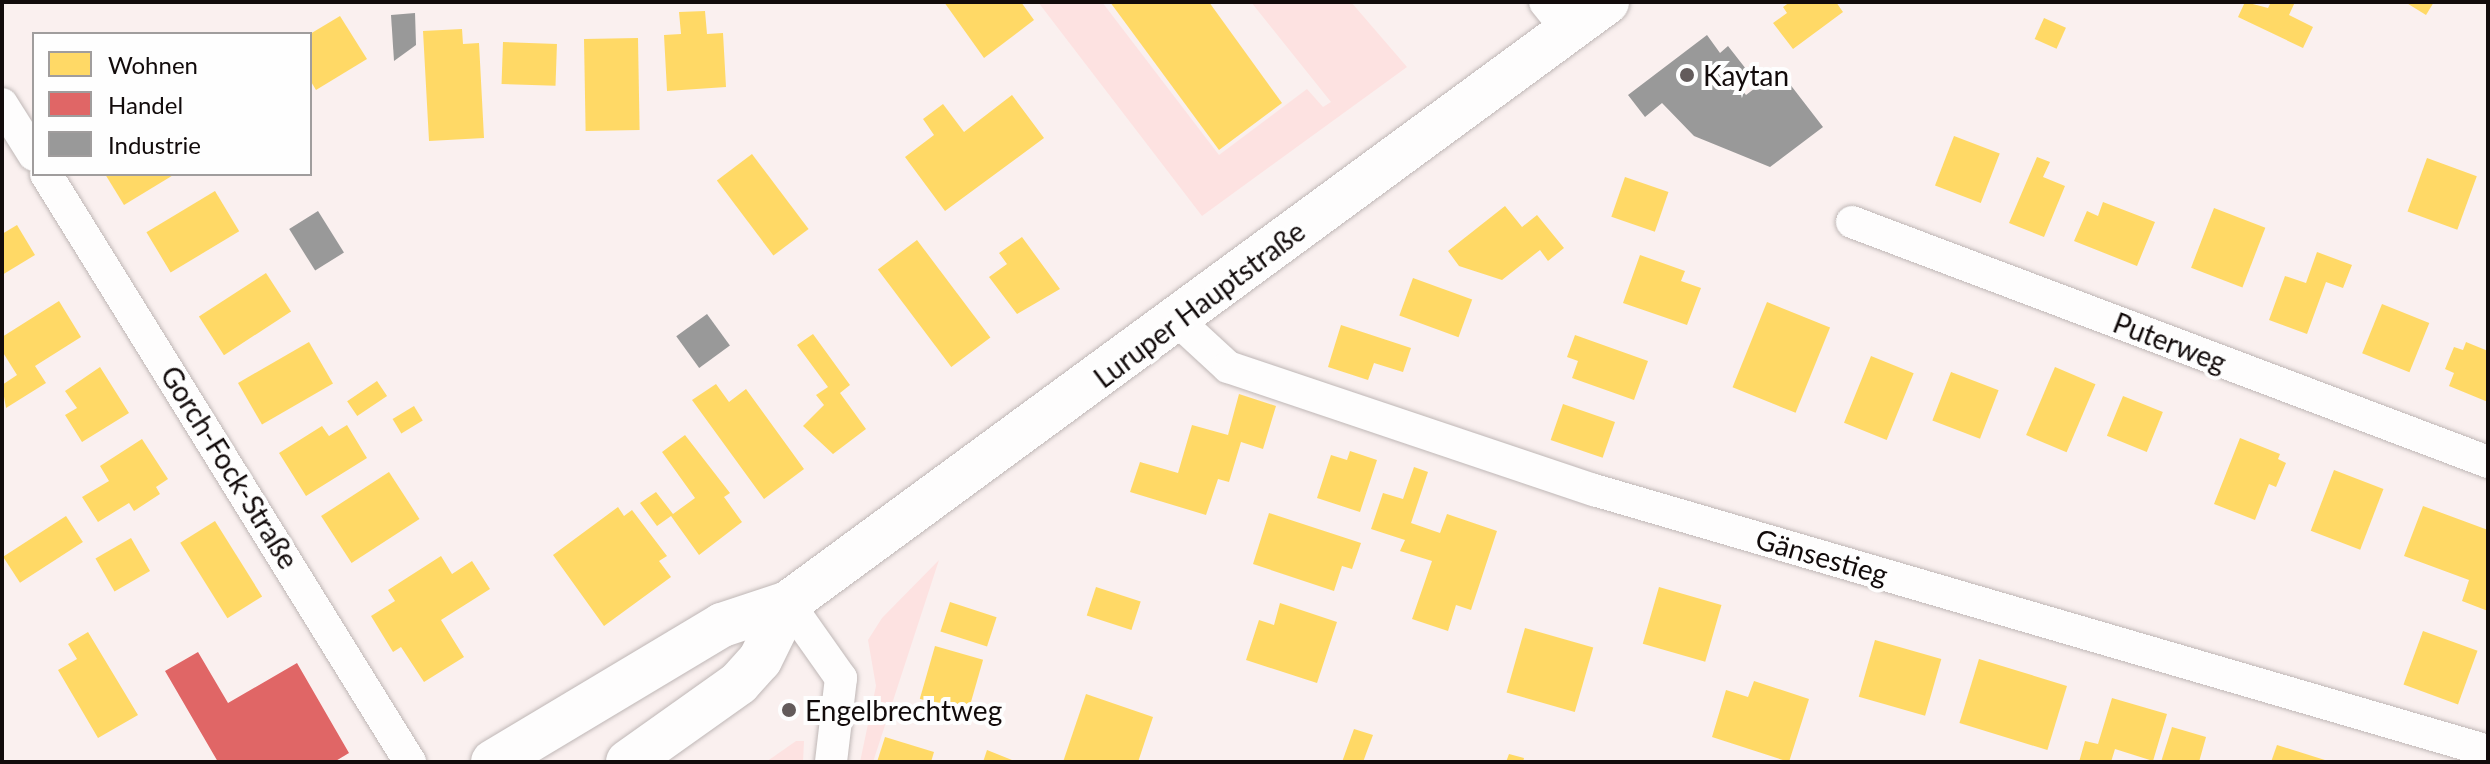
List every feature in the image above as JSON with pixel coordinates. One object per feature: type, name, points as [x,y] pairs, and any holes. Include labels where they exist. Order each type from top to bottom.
[{"type":"main road","name":"Luruper Hauptstraße","points":[[493,762],[722,625],[788,603],[1176,319],[1556,16],[1607,2]]},
{"type":"main road","name":"Luruper Hauptstraße","points":[[628,762],[739,683],[760,660],[788,603]]},
{"type":"street","points":[[2,104],[32,152]]},
{"type":"street","name":"Gorch-Fock-Straße","points":[[47,176],[410,762]]},
{"type":"street","name":"Puterweg","points":[[1852,222],[2488,462]]},
{"type":"street","name":"Gänsestieg","points":[[1176,319],[1228,367],[1594,490],[2488,751]]},
{"type":"street","points":[[788,603],[841,678],[831,762]]},
{"type":"shaded area","points":[[1038,2],[1102,2],[1219,155],[1307,89],[1323,107],[1331,102],[1251,2],[1351,2],[1407,67],[1202,216]]},
{"type":"shaded area","points":[[939,560],[873,762],[860,762],[876,686],[868,640],[882,618]]},
{"type":"shaded area","points":[[796,741],[804,741],[803,762],[766,762]]},
{"type":"building: Wohnen","points":[[944,2],[1021,2],[1034,20],[984,58]]},
{"type":"building: Wohnen","points":[[1110,2],[1209,2],[1282,103],[1219,150]]},
{"type":"building: Wohnen","points":[[1790,2],[1836,2],[1843,12],[1793,49],[1773,23],[1787,13],[1783,7]]},
{"type":"building: Wohnen","points":[[2245,2],[2268,8],[2271,2],[2295,2],[2289,15],[2313,27],[2303,48],[2238,17]]},
{"type":"building: Wohnen","points":[[2405,2],[2434,2],[2426,15]]},
{"type":"building: Wohnen","points":[[705,11],[707,34],[723,33],[726,87],[667,91],[664,35],[681,34],[679,12]]},
{"type":"building: Wohnen","points":[[340,16],[367,59],[316,90],[312,83],[312,33]]},
{"type":"building: Wohnen","points":[[2044,18],[2066,28],[2057,49],[2035,39]]},
{"type":"building: Wohnen","points":[[462,29],[463,44],[479,43],[484,138],[429,141],[423,31]]},
{"type":"building: Wohnen","points":[[638,38],[640,130],[586,131],[584,39]]},
{"type":"building: Wohnen","points":[[503,42],[557,44],[556,86],[502,84]]},
{"type":"building: Wohnen","points":[[1012,95],[1044,138],[945,211],[905,157],[934,135],[923,119],[943,104],[964,132]]},
{"type":"building: Wohnen","points":[[1954,136],[2000,154],[1981,203],[1935,185]]},
{"type":"building: Wohnen","points":[[752,154],[809,229],[773,256],[717,180]]},
{"type":"building: Wohnen","points":[[2037,157],[2050,162],[2043,177],[2065,186],[2044,237],[2009,223]]},
{"type":"building: Wohnen","points":[[2427,158],[2477,176],[2457,230],[2408,212]]},
{"type":"building: Wohnen","points":[[106,176],[172,176],[124,205]]},
{"type":"building: Wohnen","points":[[1625,177],[1668,192],[1655,232],[1611,217]]},
{"type":"building: Wohnen","points":[[215,191],[239,231],[171,272],[146,232]]},
{"type":"building: Wohnen","points":[[2103,202],[2155,222],[2137,266],[2074,241],[2087,211],[2098,216]]},
{"type":"building: Wohnen","points":[[1505,206],[1522,227],[1537,215],[1564,248],[1548,261],[1540,250],[1502,280],[1459,266],[1448,251]]},
{"type":"building: Wohnen","points":[[2214,208],[2265,228],[2242,287],[2191,268]]},
{"type":"building: Wohnen","points":[[17,225],[35,255],[2,275],[2,234]]},
{"type":"building: Wohnen","points":[[1022,237],[1060,289],[1017,314],[989,277],[1007,264],[999,253]]},
{"type":"building: Wohnen","points":[[917,240],[990,337],[951,367],[878,269]]},
{"type":"building: Wohnen","points":[[2317,252],[2352,265],[2343,288],[2326,282],[2307,334],[2269,320],[2285,276],[2306,283]]},
{"type":"building: Wohnen","points":[[1640,255],[1685,271],[1681,281],[1701,288],[1687,325],[1623,303]]},
{"type":"building: Wohnen","points":[[266,273],[291,312],[224,355],[199,317]]},
{"type":"building: Wohnen","points":[[1413,278],[1472,300],[1459,337],[1399,316]]},
{"type":"building: Wohnen","points":[[59,301],[81,337],[35,366],[46,383],[6,408],[2,385],[17,375],[2,351],[2,337]]},
{"type":"building: Wohnen","points":[[1767,302],[1830,327],[1796,413],[1733,387]]},
{"type":"building: Wohnen","points":[[2382,304],[2429,323],[2409,372],[2362,353]]},
{"type":"building: Wohnen","points":[[1341,325],[1411,348],[1403,372],[1374,363],[1368,380],[1328,367]]},
{"type":"building: Wohnen","points":[[813,334],[850,385],[840,393],[866,429],[833,454],[803,426],[824,405],[816,395],[828,387],[797,345]]},
{"type":"building: Wohnen","points":[[1575,335],[1648,361],[1634,400],[1572,378],[1578,361],[1567,357]]},
{"type":"building: Wohnen","points":[[309,342],[333,384],[262,425],[238,383]]},
{"type":"building: Wohnen","points":[[2466,342],[2488,351],[2488,402],[2449,386],[2454,373],[2445,369],[2454,347],[2463,350]]},
{"type":"building: Wohnen","points":[[1871,356],[1914,373],[1887,440],[1844,423]]},
{"type":"building: Wohnen","points":[[100,367],[129,413],[82,442],[65,415],[77,408],[65,391]]},
{"type":"building: Wohnen","points":[[2055,367],[2096,384],[2067,452],[2026,435]]},
{"type":"building: Wohnen","points":[[1951,372],[1999,390],[1980,439],[1932,421]]},
{"type":"building: Wohnen","points":[[377,381],[387,396],[357,416],[347,401]]},
{"type":"building: Wohnen","points":[[716,384],[729,402],[746,389],[804,469],[764,499],[692,400]]},
{"type":"building: Wohnen","points":[[1239,394],[1276,406],[1263,449],[1241,442],[1229,482],[1218,479],[1206,515],[1130,492],[1140,462],[1178,473],[1192,425],[1228,435]]},
{"type":"building: Wohnen","points":[[2123,396],[2163,412],[2147,452],[2107,436]]},
{"type":"building: Wohnen","points":[[1563,404],[1615,422],[1603,458],[1551,440]]},
{"type":"building: Wohnen","points":[[414,406],[423,421],[401,433],[393,419]]},
{"type":"building: Wohnen","points":[[347,425],[367,458],[306,496],[279,453],[322,426],[329,436]]},
{"type":"building: Wohnen","points":[[685,435],[730,493],[724,497],[742,522],[699,555],[671,516],[657,526],[640,503],[656,492],[673,514],[695,498],[662,452]]},
{"type":"building: Wohnen","points":[[2240,438],[2280,454],[2278,459],[2286,463],[2276,487],[2269,484],[2255,520],[2214,504]]},
{"type":"building: Wohnen","points":[[142,439],[168,479],[156,487],[160,494],[134,511],[129,503],[98,522],[82,497],[109,481],[100,466]]},
{"type":"building: Wohnen","points":[[1350,451],[1377,460],[1360,512],[1317,498],[1331,455],[1347,460]]},
{"type":"building: Wohnen","points":[[1414,467],[1428,472],[1411,523],[1440,533],[1447,514],[1497,531],[1471,610],[1456,605],[1448,631],[1412,619],[1432,561],[1400,551],[1405,540],[1371,529],[1383,493],[1403,499]]},
{"type":"building: Wohnen","points":[[2334,470],[2383,489],[2360,550],[2311,531]]},
{"type":"building: Wohnen","points":[[389,472],[419,519],[352,563],[321,516]]},
{"type":"building: Wohnen","points":[[2423,506],[2488,530],[2488,611],[2462,601],[2469,580],[2404,556]]},
{"type":"building: Wohnen","points":[[618,507],[624,516],[632,510],[667,556],[659,561],[671,577],[604,626],[553,555]]},
{"type":"building: Wohnen","points":[[1269,513],[1361,543],[1352,569],[1342,566],[1334,591],[1253,564]]},
{"type":"building: Wohnen","points":[[66,516],[83,542],[20,583],[3,557]]},
{"type":"building: Wohnen","points":[[215,521],[262,596],[227,618],[180,543]]},
{"type":"building: Wohnen","points":[[131,538],[150,571],[114,591],[95,558]]},
{"type":"building: Wohnen","points":[[441,556],[452,574],[472,561],[490,589],[441,620],[464,657],[424,682],[401,647],[393,652],[371,616],[395,601],[388,590]]},
{"type":"building: Wohnen","points":[[1096,587],[1141,602],[1131,630],[1087,616]]},
{"type":"building: Wohnen","points":[[1659,587],[1721,605],[1705,662],[1643,644]]},
{"type":"building: Wohnen","points":[[950,602],[997,617],[987,647],[940,631]]},
{"type":"building: Wohnen","points":[[1280,603],[1337,622],[1317,683],[1246,660],[1259,620],[1274,625]]},
{"type":"building: Wohnen","points":[[1525,628],[1593,648],[1575,712],[1507,692]]},
{"type":"building: Wohnen","points":[[2423,631],[2478,651],[2458,704],[2404,685]]},
{"type":"building: Wohnen","points":[[88,632],[138,715],[98,738],[58,670],[77,659],[68,644]]},
{"type":"building: Wohnen","points":[[1875,640],[1941,659],[1925,716],[1859,697]]},
{"type":"building: Wohnen","points":[[935,646],[983,660],[968,713],[920,699]]},
{"type":"building: Wohnen","points":[[1979,659],[2067,686],[2047,750],[1959,723]]},
{"type":"building: Wohnen","points":[[1754,681],[1809,699],[1789,762],[1712,737],[1726,690],[1748,697]]},
{"type":"building: Wohnen","points":[[1086,694],[1153,717],[1138,762],[1063,762]]},
{"type":"building: Wohnen","points":[[2112,698],[2167,714],[2153,761],[2115,749],[2111,762],[2079,762],[2085,741],[2098,744]]},
{"type":"building: Wohnen","points":[[2172,727],[2206,737],[2199,762],[2161,762]]},
{"type":"building: Wohnen","points":[[1354,729],[1373,735],[1363,762],[1342,762]]},
{"type":"building: Wohnen","points":[[885,737],[934,752],[931,762],[877,762]]},
{"type":"building: Wohnen","points":[[2277,745],[2328,761],[2328,762],[2271,762]]},
{"type":"building: Wohnen","points":[[987,750],[1017,762],[983,762]]},
{"type":"building: Wohnen","points":[[1509,754],[1524,758],[1523,762],[1506,762]]},
{"type":"building: Handel","points":[[198,652],[228,703],[297,663],[349,753],[334,762],[218,762],[165,671]]},
{"type":"building: Industrie","points":[[415,13],[416,45],[394,61],[391,15]]},
{"type":"building: Industrie","points":[[1707,35],[1720,53],[1728,46],[1746,69],[1733,79],[1746,95],[1779,70],[1823,127],[1770,167],[1694,136],[1662,103],[1645,117],[1628,95]]},
{"type":"building: Industrie","points":[[318,211],[344,253],[315,271],[289,229]]},
{"type":"building: Industrie","points":[[707,314],[730,346],[699,368],[676,336]]},
{"type":"place","name":"Kaytan","points":[[1687,75]]},
{"type":"place","name":"Engelbrechtweg","points":[[789,710]]}]
